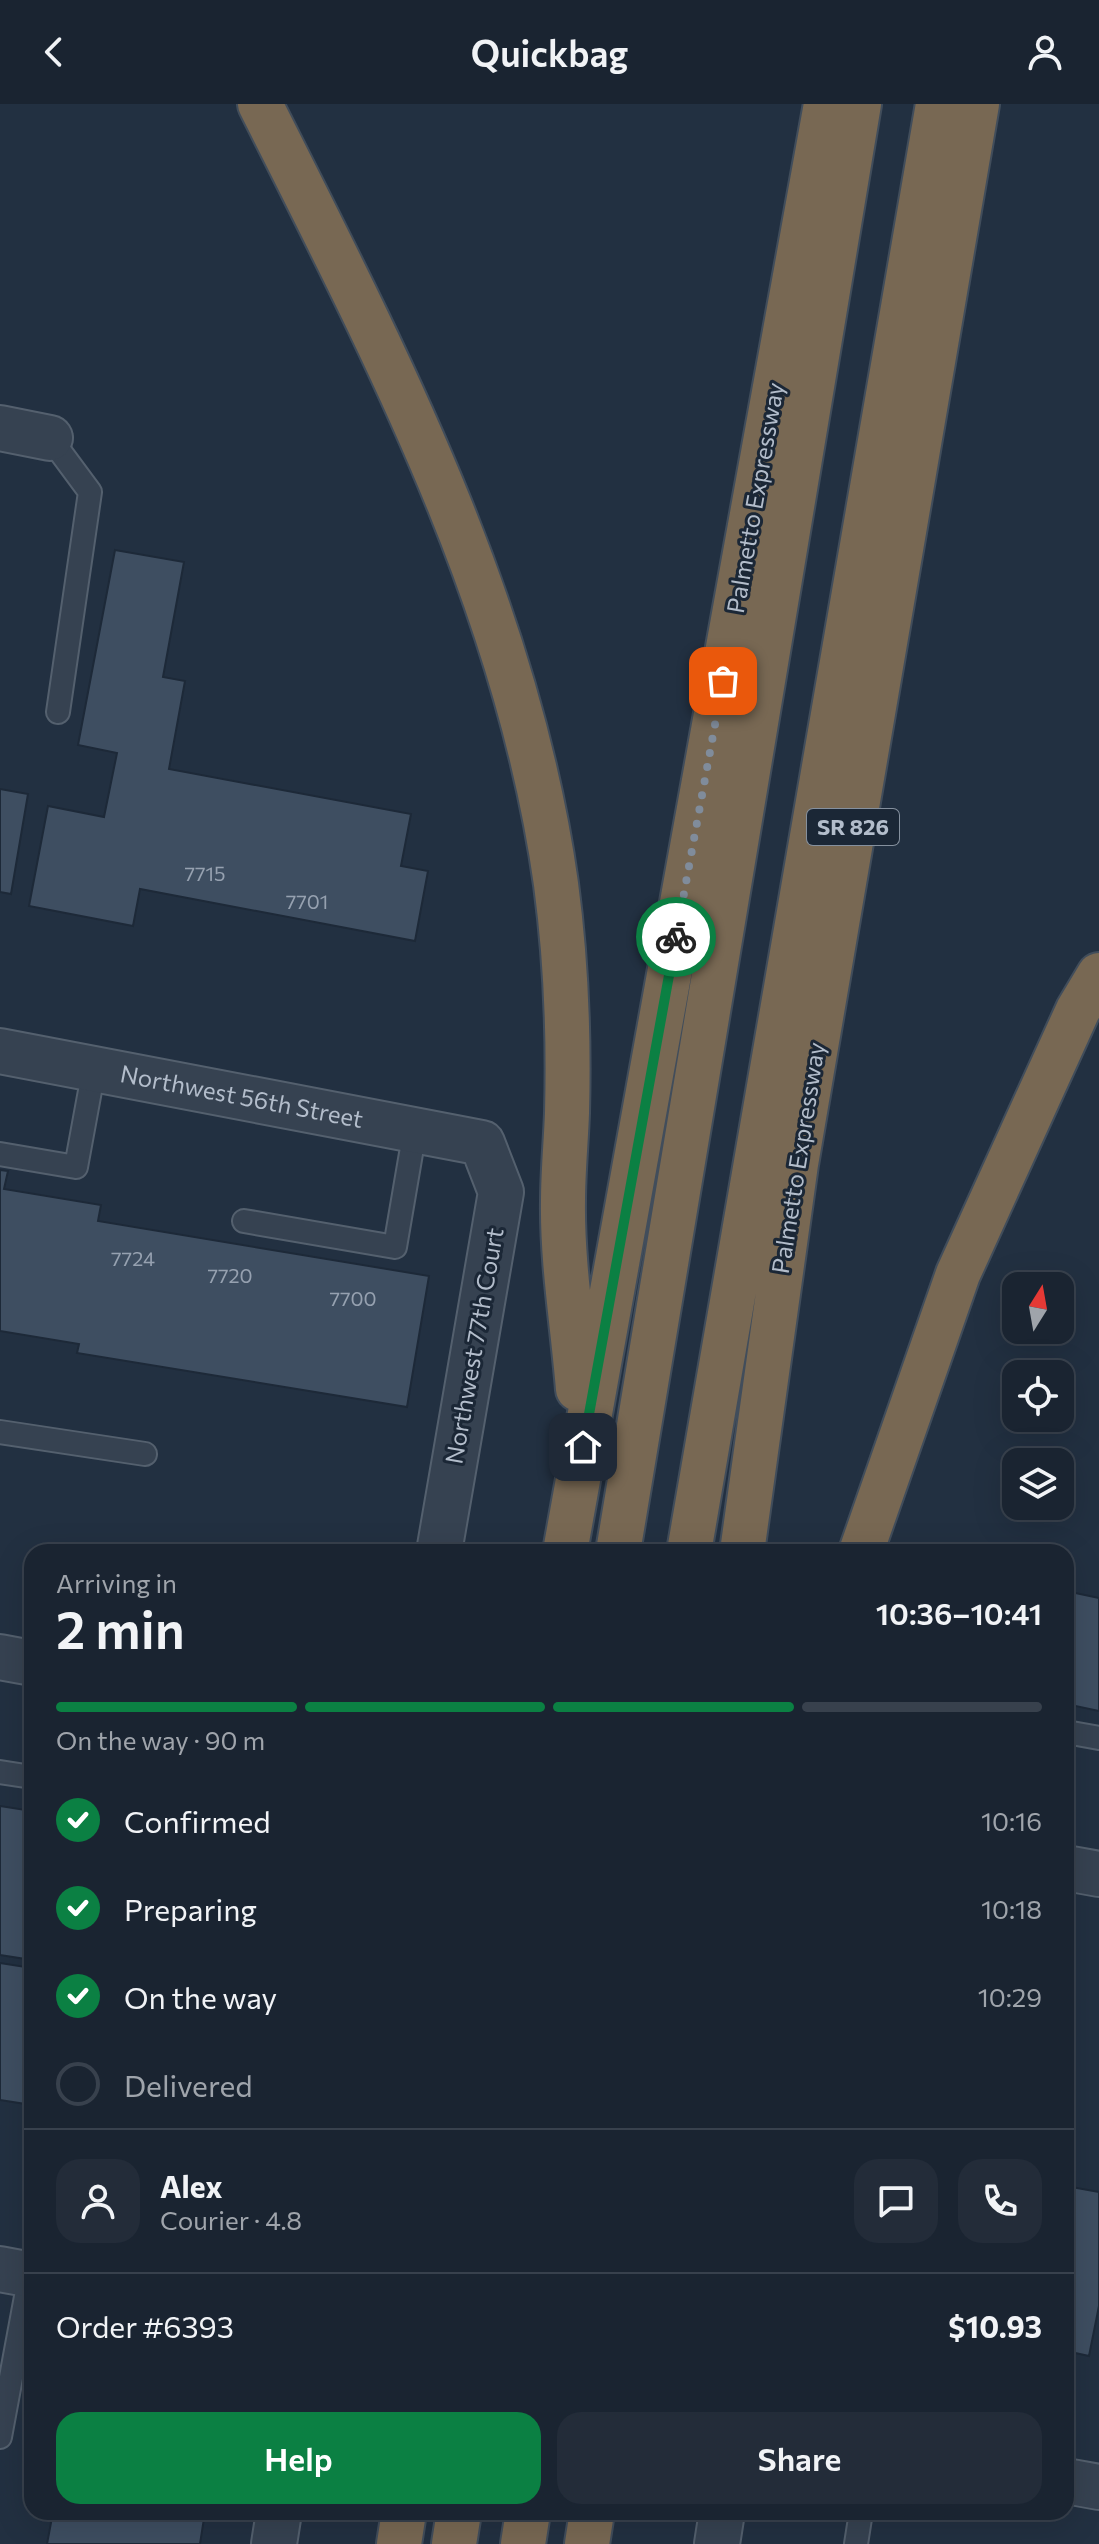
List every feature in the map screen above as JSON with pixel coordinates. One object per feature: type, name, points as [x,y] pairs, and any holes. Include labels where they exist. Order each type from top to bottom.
[{"type":"highway","points":[[260,104],[352,290],[458,520],[502,645],[525,735],[547,836],[561,926],[567,1109],[563,1202],[583,1447]]},
{"type":"highway","name":"Palmetto Expressway","points":[[566,1544],[826,104]]},
{"type":"highway","points":[[619,1544],[859,104]]},
{"type":"highway","points":[[690,1544],[938,104]]},
{"type":"highway","name":"Palmetto Expressway","points":[[743,1544],[796,1164],[977,104]]},
{"type":"highway","points":[[864,1544],[958,1274],[1078,1010],[1099,975]]},
{"type":"highway","points":[[399,2544],[403,2520]]},
{"type":"highway","points":[[454,2544],[458,2520]]},
{"type":"highway","points":[[523,2544],[527,2520]]},
{"type":"highway","points":[[587,2544],[591,2520]]},
{"type":"street","points":[[0,428],[50,438]]},
{"type":"street","name":"Northwest 56th Street","points":[[0,1051],[482,1143]]},
{"type":"street","name":"Northwest 77th Court","points":[[440,1544],[501,1192],[482,1143]]},
{"type":"street","points":[[0,1657],[24,1662]]},
{"type":"street","points":[[1074,1869],[1099,1874]]},
{"type":"street","points":[[1074,2482],[1099,2487]]},
{"type":"street","points":[[274,2544],[278,2520]]},
{"type":"street","points":[[717,2544],[721,2520]]},
{"type":"lane","points":[[50,438],[90,492],[58,712]]},
{"type":"lane","points":[[0,1154],[76,1167],[94,1069]]},
{"type":"lane","points":[[244,1221],[395,1247],[415,1130]]},
{"type":"lane","points":[[0,1432],[145,1454]]},
{"type":"lane","points":[[1074,1733],[1099,1738]]},
{"type":"lane","points":[[0,1772],[24,1776]]},
{"type":"lane","points":[[0,2437],[21,2273]]},
{"type":"lane","points":[[856,2544],[860,2520]]},
{"type":"building","points":[[115,550],[184,562],[163,677],[185,681],[169,769],[411,814],[401,866],[428,871],[415,941],[140,889],[133,926],[29,906],[48,806],[104,817],[117,753],[78,745]]},
{"type":"building","points":[[0,789],[28,794],[11,894],[0,892]]},
{"type":"building","points":[[0,1170],[8,1171],[4,1189],[101,1205],[98,1221],[429,1276],[407,1407],[77,1353],[79,1344],[0,1331]]},
{"type":"building","points":[[1074,1593],[1099,1598],[1099,1711],[1074,1706]]},
{"type":"building","points":[[0,1806],[24,1810],[24,1959],[0,1955]]},
{"type":"building","points":[[0,1963],[24,1967],[24,2104],[0,2100]]},
{"type":"building","points":[[1074,2187],[1099,2192],[1099,2306],[1089,2356],[1074,2353]]},
{"type":"building","points":[[52,2520],[204,2520],[200,2544],[47,2544]]},
{"type":"way so far","points":[[676,937],[723,681]]},
{"type":"route","points":[[583,1447],[676,937]]}]
